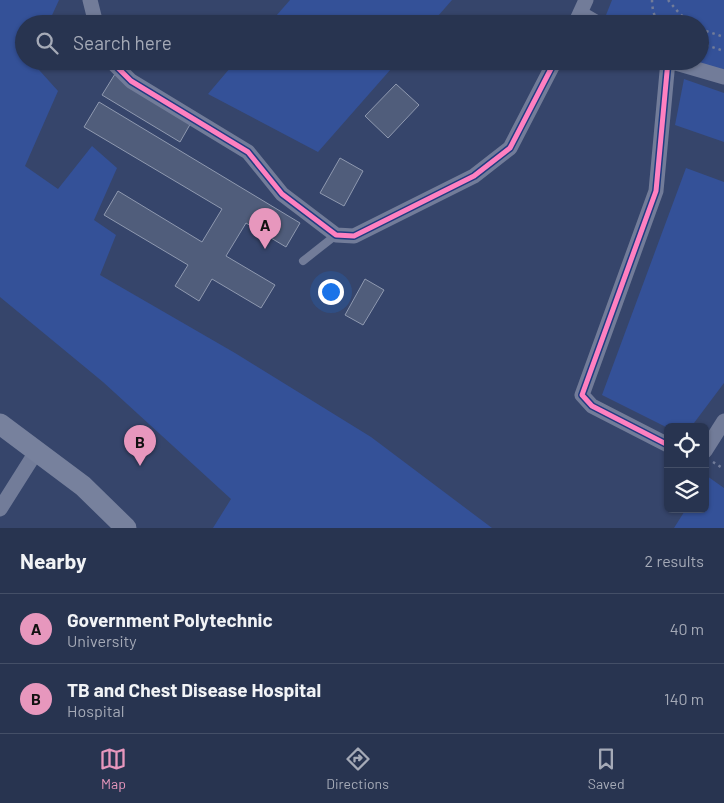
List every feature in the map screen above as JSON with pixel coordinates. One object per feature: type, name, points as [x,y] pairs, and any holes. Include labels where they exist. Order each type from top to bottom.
[{"type":"main road","points":[[0,424],[83,486],[126,528]]},
{"type":"street","points":[[90,0],[94,15]]},
{"type":"street","points":[[120,70],[131,81],[248,152],[282,194],[336,235],[354,236],[474,176],[510,148],[550,70]]},
{"type":"street","points":[[664,443],[592,406],[582,395],[656,191],[668,70]]},
{"type":"street","points":[[702,70],[724,76]]},
{"type":"street","points":[[709,454],[724,421]]},
{"type":"street","points":[[0,509],[36,452]]},
{"type":"lane","points":[[303,261],[336,235]]},
{"type":"path","points":[[652,0],[655,15]]},
{"type":"path","points":[[668,0],[680,15]]},
{"type":"path","points":[[709,33],[724,37]]},
{"type":"path","points":[[709,46],[724,51]]},
{"type":"path","points":[[709,457],[724,469]]},
{"type":"shaded area","points":[[0,0],[59,0],[52,15],[15,15],[15,70],[39,70],[58,91],[25,166],[58,189],[92,146],[117,168],[94,220],[116,235],[100,275],[235,353],[371,437],[492,528],[213,528],[231,499],[103,382],[0,297]]},
{"type":"shaded area","points":[[290,0],[452,0],[439,15],[277,15]]},
{"type":"shaded area","points":[[612,0],[724,0],[724,70],[709,66],[709,15],[606,15]]},
{"type":"shaded area","points":[[228,70],[390,70],[318,152],[208,94]]},
{"type":"shaded area","points":[[684,79],[724,93],[724,142],[675,125]]},
{"type":"shaded area","points":[[686,168],[724,182],[724,383],[694,423],[664,423],[664,426],[602,395]]},
{"type":"shaded area","points":[[709,477],[724,488],[724,528],[674,528],[683,513],[709,513]]},
{"type":"building","points":[[115,74],[192,121],[180,142],[102,95]]},
{"type":"building","points":[[396,84],[419,105],[388,138],[365,116]]},
{"type":"building","points":[[99,102],[300,223],[286,247],[246,223],[226,256],[275,285],[261,308],[212,279],[199,301],[175,286],[188,265],[104,215],[118,191],[202,242],[222,209],[84,127]]},
{"type":"building","points":[[340,158],[363,171],[344,206],[320,193]]},
{"type":"building","points":[[365,279],[384,290],[363,325],[345,315]]},
{"type":"cycle path","points":[[120,70],[131,81],[248,152],[282,194],[336,235],[354,236],[474,176],[510,148],[550,70]]},
{"type":"cycle path","points":[[664,443],[592,406],[582,395],[656,191],[667,70]]},
{"type":"place","name":"Government Polytechnic","points":[[265,249]]},
{"type":"place","name":"TB and Chest Disease Hospital","points":[[140,466]]}]
